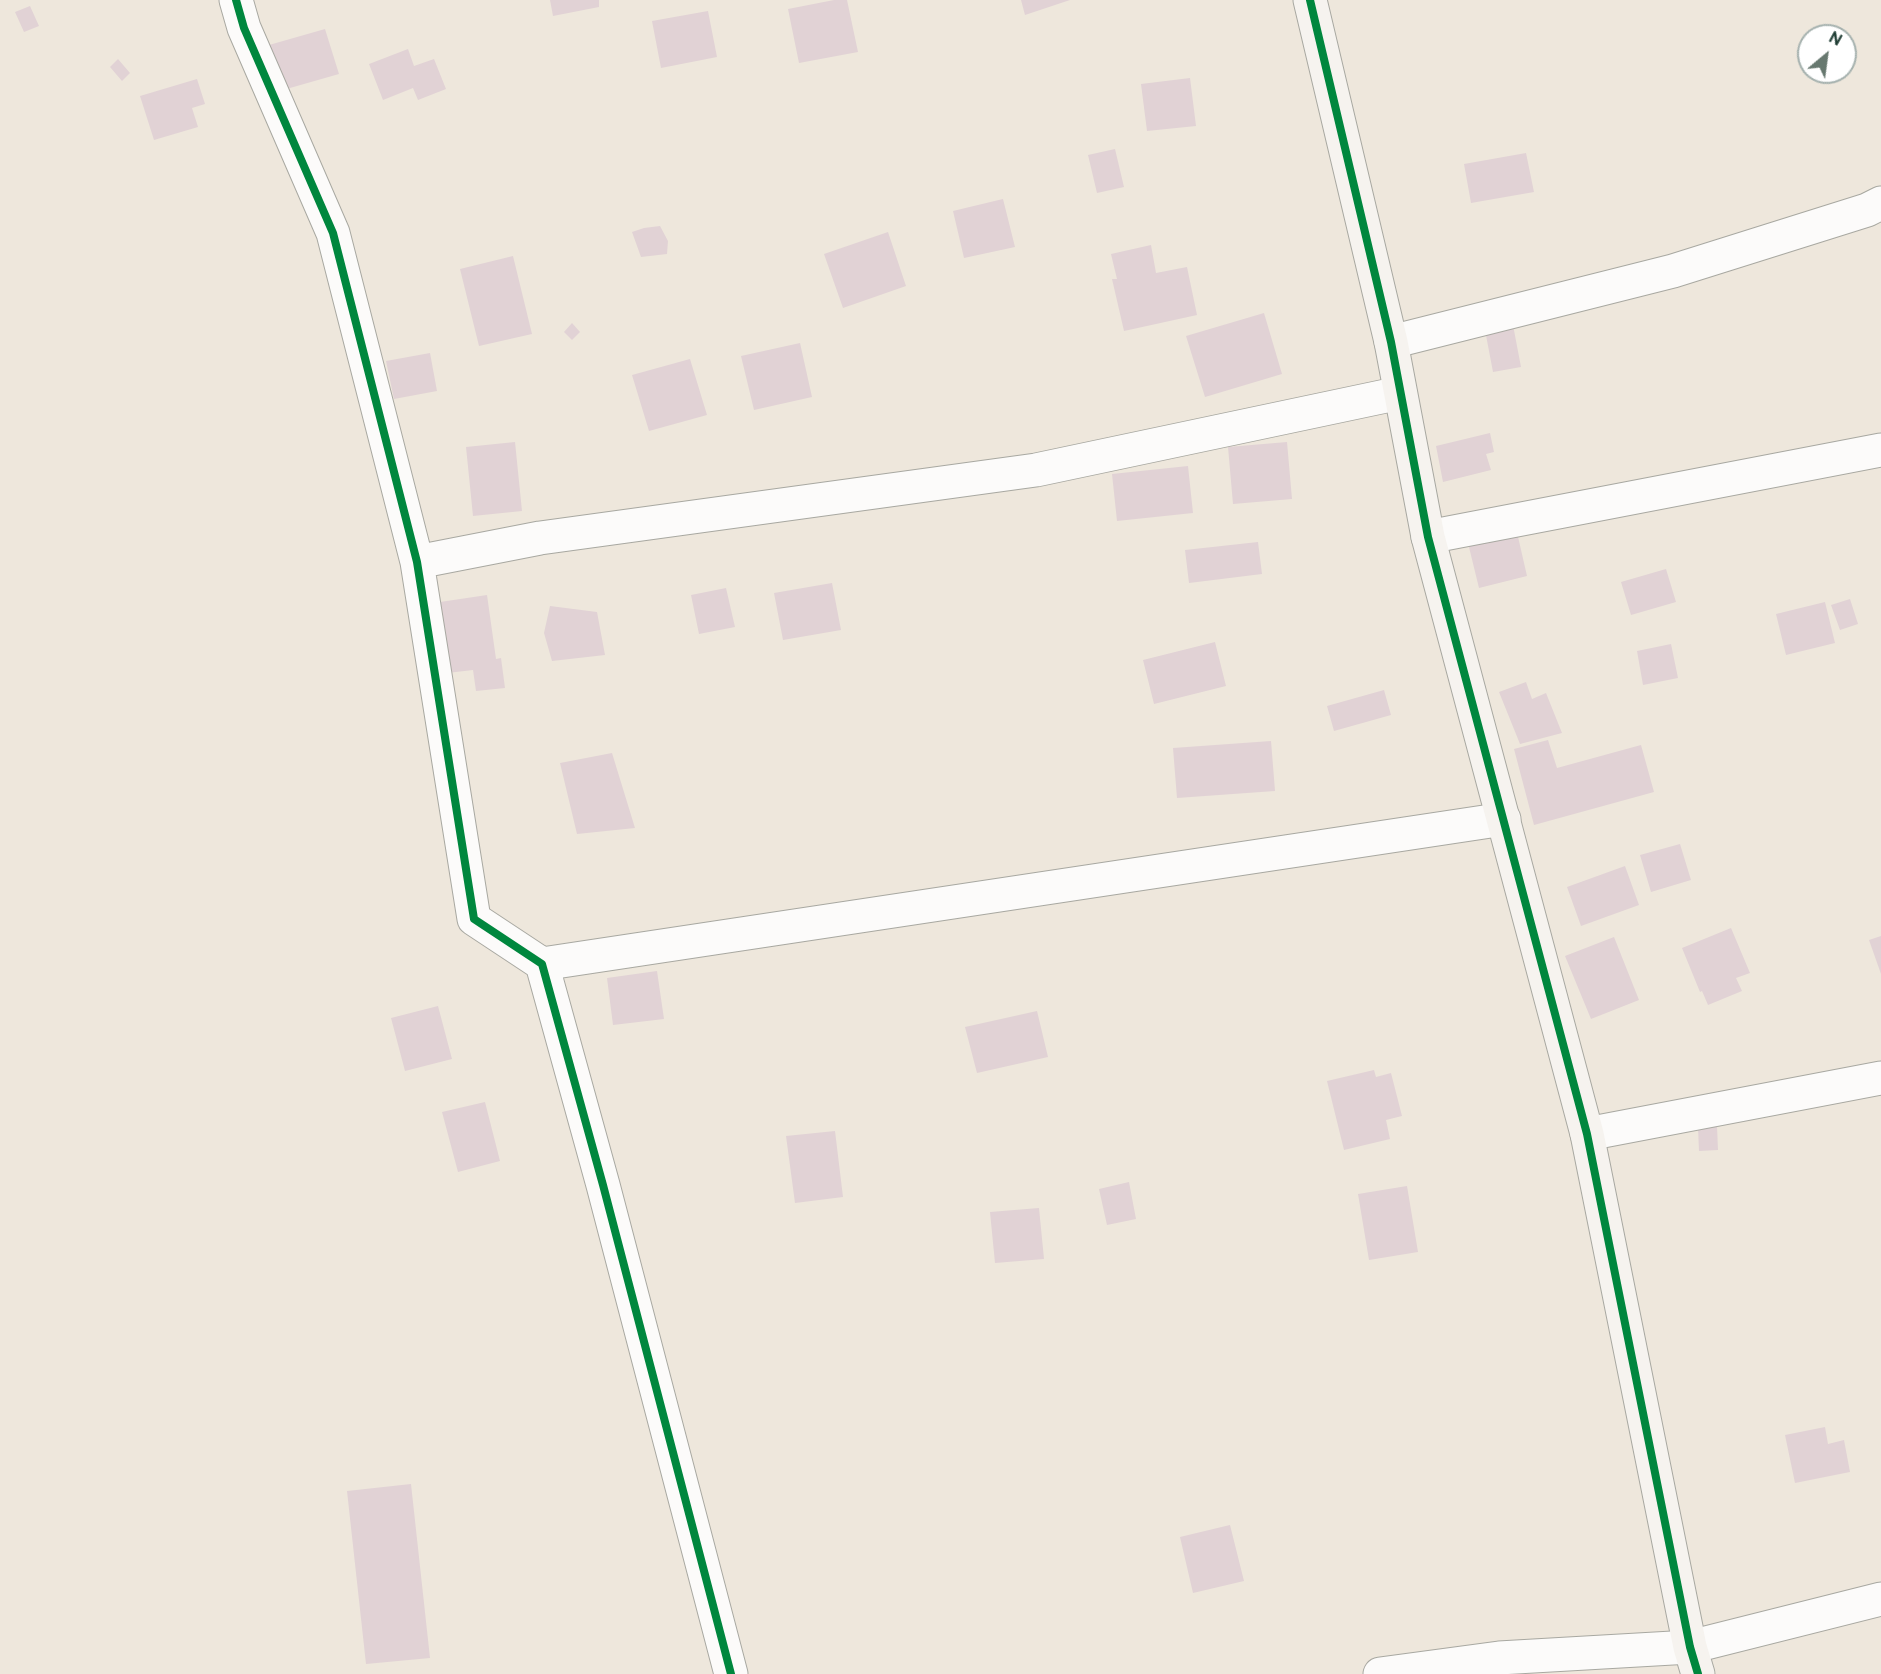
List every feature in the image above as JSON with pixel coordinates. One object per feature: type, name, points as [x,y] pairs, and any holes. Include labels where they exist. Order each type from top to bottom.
[{"type":"street","points":[[236,0],[244,28],[333,232],[417,562],[474,919],[542,964],[603,1185],[731,1674]]},
{"type":"street","points":[[1310,0],[1391,342],[1428,537],[1587,1134],[1694,1660]]},
{"type":"street","points":[[1391,342],[1673,271],[1867,210],[1881,203]]},
{"type":"street","points":[[417,562],[540,538],[1036,470],[1400,393]]},
{"type":"street","points":[[1428,537],[1881,450]]},
{"type":"street","points":[[542,964],[1504,819]]},
{"type":"street","points":[[1587,1134],[1881,1078]]},
{"type":"street","points":[[1380,1674],[1499,1658],[1694,1660],[1881,1599]]},
{"type":"building","points":[[550,0],[599,0],[599,7],[553,16]]},
{"type":"building","points":[[834,0],[847,0],[858,52],[799,63],[788,9]]},
{"type":"building","points":[[1021,0],[1070,0],[1025,15]]},
{"type":"building","points":[[30,6],[39,26],[24,32],[15,12]]},
{"type":"building","points":[[708,11],[717,57],[661,68],[652,21]]},
{"type":"building","points":[[325,29],[339,74],[283,90],[269,45]]},
{"type":"building","points":[[408,49],[414,66],[434,59],[446,89],[418,100],[413,88],[383,100],[369,64]]},
{"type":"building","points":[[118,59],[130,73],[122,81],[110,67]]},
{"type":"building","points":[[1190,78],[1196,126],[1147,131],[1141,84]]},
{"type":"building","points":[[197,79],[205,104],[192,108],[198,127],[154,140],[140,96]]},
{"type":"building","points":[[1115,149],[1124,187],[1097,193],[1088,155]]},
{"type":"building","points":[[1526,153],[1534,192],[1471,203],[1464,164]]},
{"type":"building","points":[[1003,199],[1015,247],[964,258],[953,211]]},
{"type":"building","points":[[660,226],[668,241],[667,254],[641,257],[632,232]]},
{"type":"building","points":[[888,232],[906,286],[843,308],[824,254]]},
{"type":"building","points":[[1151,245],[1156,273],[1187,267],[1197,315],[1124,331],[1112,279],[1117,279],[1111,254]]},
{"type":"building","points":[[513,256],[532,334],[479,346],[460,269]]},
{"type":"building","points":[[1264,313],[1282,374],[1205,397],[1186,336]]},
{"type":"building","points":[[572,323],[580,332],[572,340],[564,332]]},
{"type":"building","points":[[1513,325],[1521,367],[1493,372],[1485,330]]},
{"type":"building","points":[[800,343],[812,397],[754,410],[741,356]]},
{"type":"building","points":[[430,353],[437,391],[394,399],[386,361]]},
{"type":"building","points":[[690,359],[707,415],[649,431],[632,375]]},
{"type":"building","points":[[1490,433],[1494,452],[1486,454],[1491,470],[1443,482],[1436,446]]},
{"type":"building","points":[[515,442],[522,511],[473,516],[466,447]]},
{"type":"building","points":[[1287,442],[1292,499],[1233,504],[1228,447]]},
{"type":"building","points":[[1188,466],[1193,513],[1117,521],[1112,474]]},
{"type":"building","points":[[1516,528],[1527,576],[1479,588],[1467,539]]},
{"type":"building","points":[[1258,542],[1262,574],[1189,583],[1185,550]]},
{"type":"building","points":[[1666,569],[1676,602],[1631,615],[1621,582]]},
{"type":"building","points":[[832,583],[841,630],[783,640],[774,593]]},
{"type":"building","points":[[726,588],[735,627],[699,634],[691,595]]},
{"type":"building","points":[[487,595],[496,659],[501,658],[505,688],[476,691],[473,670],[430,675],[420,605]]},
{"type":"building","points":[[1850,599],[1858,624],[1840,630],[1831,605]]},
{"type":"building","points":[[1825,602],[1835,643],[1786,655],[1776,614]]},
{"type":"building","points":[[550,606],[597,612],[605,655],[552,661],[544,633]]},
{"type":"building","points":[[1215,642],[1226,686],[1154,704],[1143,660]]},
{"type":"building","points":[[1671,644],[1678,678],[1643,685],[1637,651]]},
{"type":"building","points":[[1526,682],[1532,699],[1546,693],[1562,733],[1520,744],[1499,692]]},
{"type":"building","points":[[1384,690],[1391,715],[1334,731],[1327,706]]},
{"type":"building","points":[[1548,740],[1557,768],[1641,745],[1654,792],[1534,825],[1514,749]]},
{"type":"building","points":[[1271,741],[1275,791],[1177,798],[1173,748]]},
{"type":"building","points":[[612,753],[635,828],[577,834],[560,763]]},
{"type":"building","points":[[1680,844],[1691,880],[1651,892],[1640,855]]},
{"type":"building","points":[[1625,866],[1639,905],[1581,926],[1567,887]]},
{"type":"building","points":[[1731,928],[1750,973],[1736,978],[1742,991],[1708,1005],[1702,991],[1700,992],[1682,948]]},
{"type":"building","points":[[1881,936],[1881,974],[1869,940]]},
{"type":"building","points":[[1614,937],[1639,1000],[1591,1019],[1565,956]]},
{"type":"building","points":[[657,971],[664,1019],[613,1025],[607,978]]},
{"type":"building","points":[[438,1006],[452,1059],[405,1071],[391,1018]]},
{"type":"building","points":[[1037,1011],[1048,1057],[977,1073],[965,1027]]},
{"type":"building","points":[[1374,1070],[1376,1077],[1391,1073],[1402,1116],[1386,1120],[1390,1139],[1344,1150],[1327,1081]]},
{"type":"building","points":[[485,1102],[500,1161],[458,1172],[442,1112]]},
{"type":"building","points":[[1717,1126],[1718,1150],[1699,1151],[1698,1127]]},
{"type":"building","points":[[835,1131],[843,1197],[795,1203],[786,1136]]},
{"type":"building","points":[[1129,1182],[1136,1219],[1107,1225],[1099,1189]]},
{"type":"building","points":[[1407,1186],[1418,1252],[1369,1260],[1358,1194]]},
{"type":"building","points":[[1039,1208],[1044,1259],[995,1263],[990,1212]]},
{"type":"building","points":[[1825,1427],[1828,1444],[1844,1440],[1850,1472],[1795,1483],[1785,1435]]},
{"type":"building","points":[[411,1484],[430,1658],[366,1664],[347,1491]]},
{"type":"building","points":[[1230,1525],[1244,1581],[1193,1593],[1180,1537]]},
{"type":"cycle path","points":[[236,0],[244,28],[333,233],[417,562],[474,919],[542,964],[603,1185],[731,1674]]},
{"type":"cycle path","points":[[1310,0],[1391,342],[1428,537],[1587,1134],[1690,1647],[1698,1674]]}]
